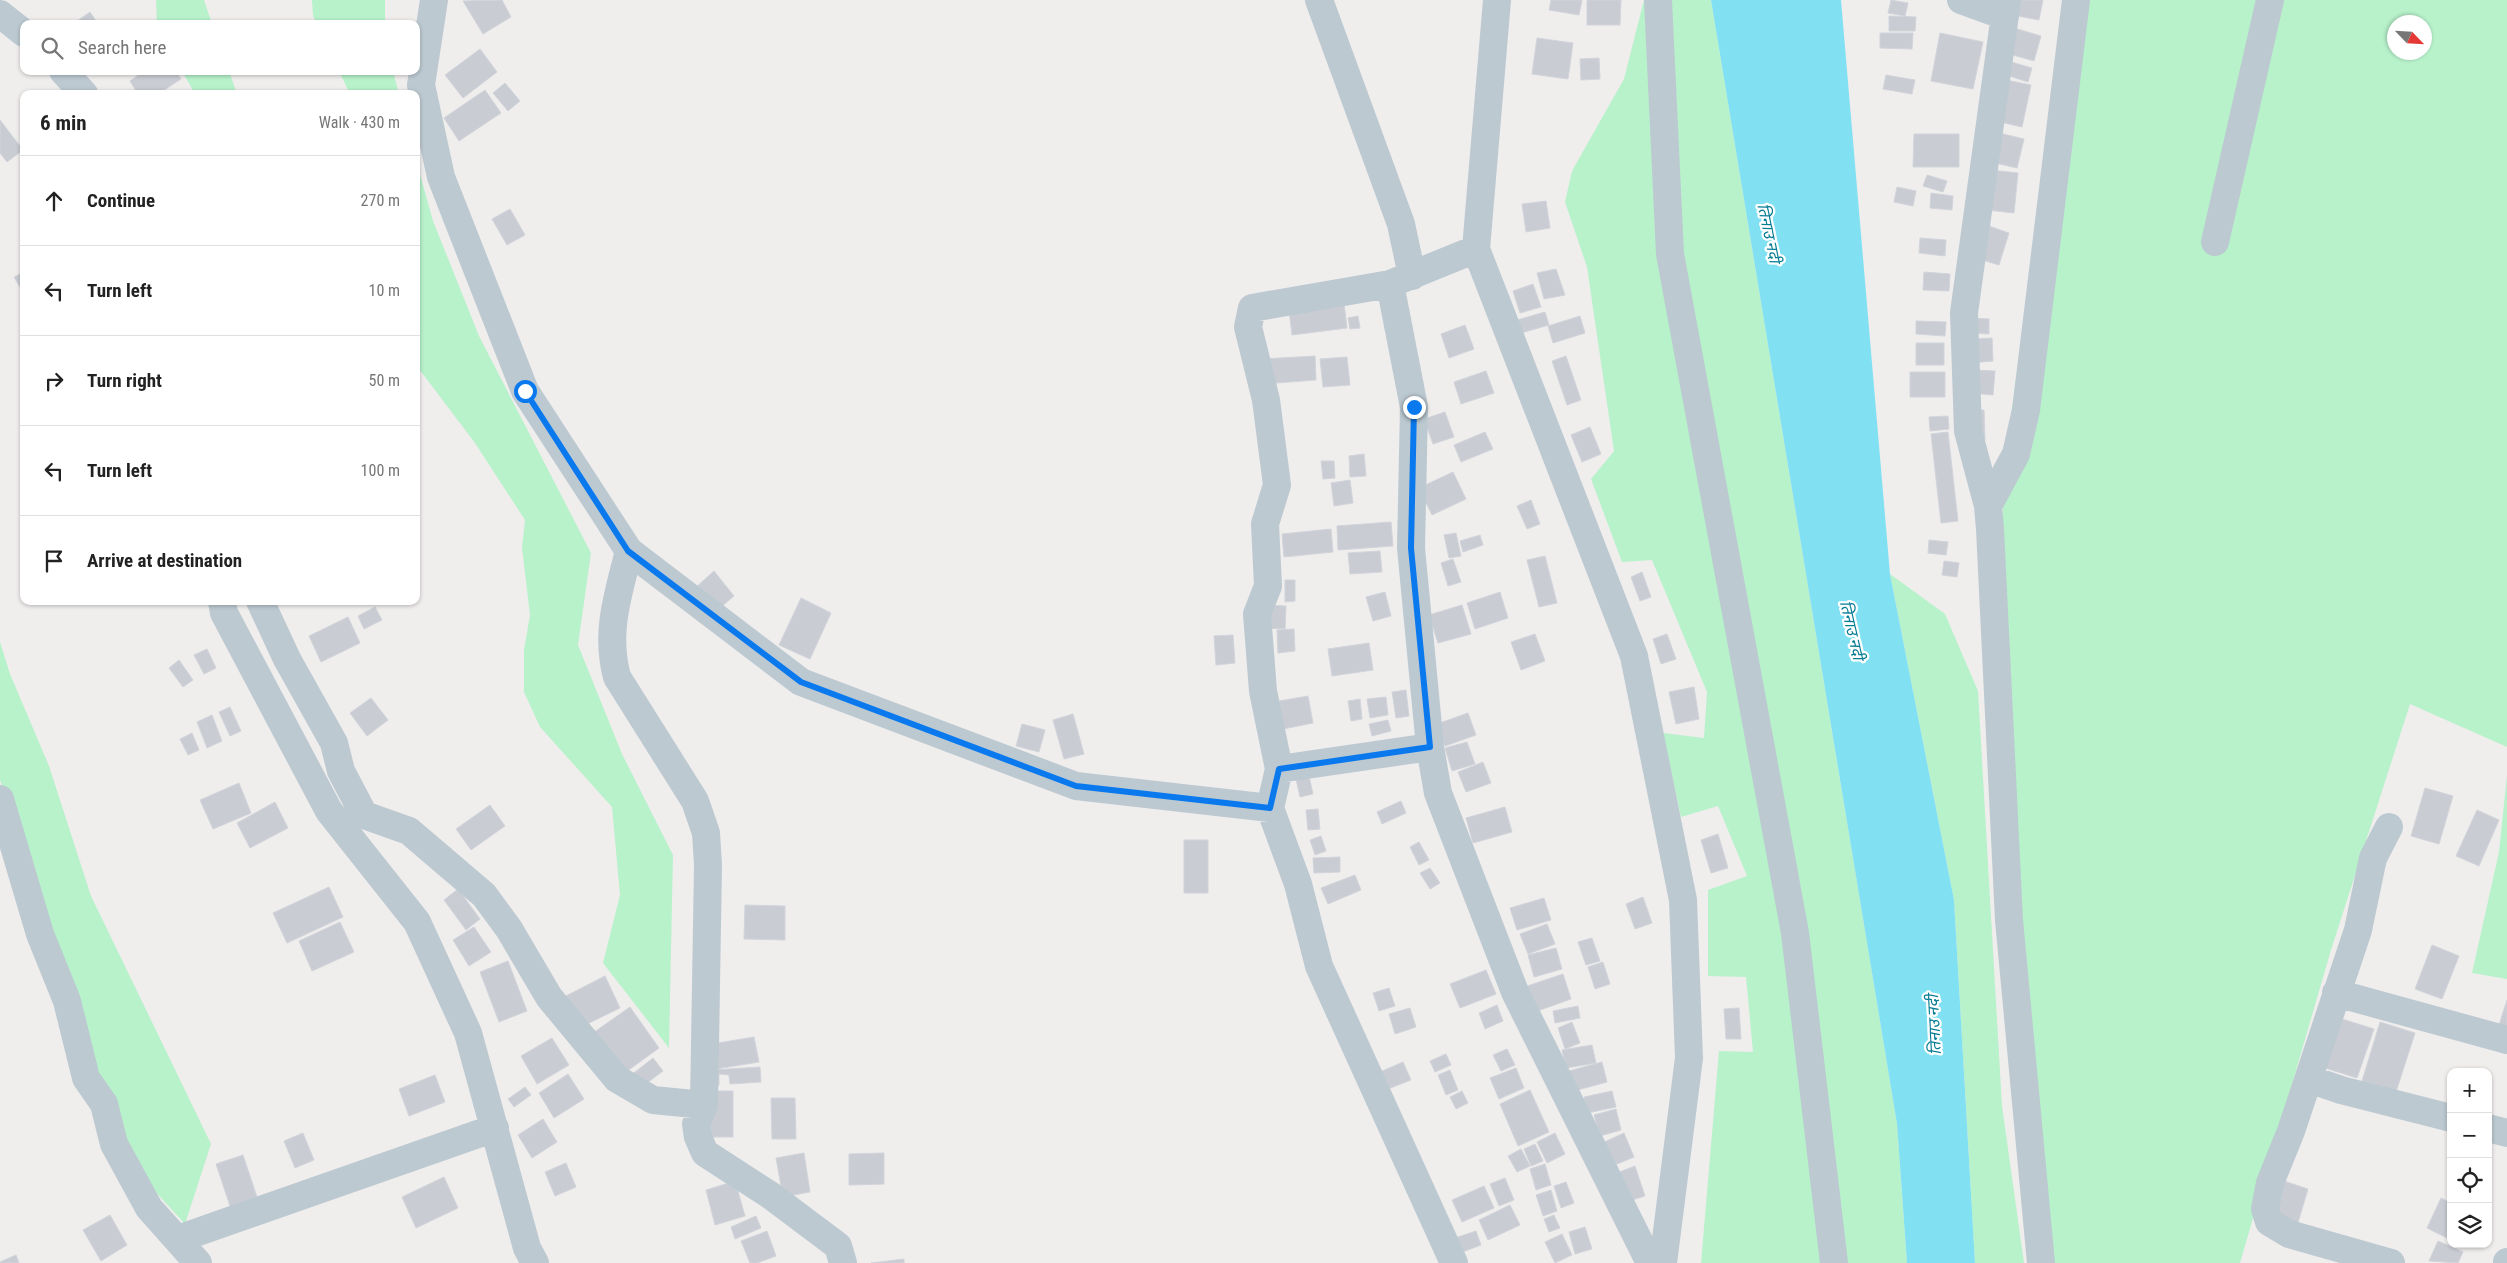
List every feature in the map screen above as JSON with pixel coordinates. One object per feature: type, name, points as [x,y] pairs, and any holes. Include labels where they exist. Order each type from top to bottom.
[{"type":"street","points":[[434,0],[421,85],[441,177],[525,391],[628,551],[801,682],[1076,786],[1270,808]]},
{"type":"street","points":[[1318,0],[1401,224],[1401,280],[1414,407],[1411,548],[1430,747],[1438,793],[1516,992],[1650,1263]]},
{"type":"street","points":[[1496,0],[1476,248],[1634,656],[1683,900],[1689,1058],[1663,1263]]},
{"type":"street","points":[[1658,0],[1670,254],[1795,933],[1834,1263]]},
{"type":"street","points":[[1961,0],[2006,8],[1964,314],[1968,431],[1988,506],[2009,920],[2041,1263]]},
{"type":"street","points":[[1988,506],[2016,454],[2026,410],[2076,0]]},
{"type":"street","points":[[2215,242],[2270,0]]},
{"type":"street","points":[[0,14],[20,30]]},
{"type":"street","points":[[67,75],[80,90]]},
{"type":"street","points":[[1454,1263],[1319,966],[1298,884],[1270,808],[1279,769],[1264,691],[1257,614],[1268,586],[1265,524],[1276,485],[1266,400],[1248,327],[1252,308],[1268,303],[1401,280],[1476,248]]},
{"type":"street","points":[[628,551],[612,622],[611,656],[616,678],[695,801],[706,833],[708,865],[704,1105],[696,1124],[698,1137],[705,1153],[770,1194],[838,1246],[843,1263]]},
{"type":"street","points":[[223,605],[224,613],[329,810],[417,922],[468,1033],[527,1248],[535,1263]]},
{"type":"street","points":[[262,605],[284,652],[334,743],[341,771],[364,815],[408,831],[484,895],[509,928],[549,998],[617,1079],[653,1100],[704,1105]]},
{"type":"street","points":[[1279,769],[1430,747]]},
{"type":"street","points":[[0,799],[40,934],[67,1001],[86,1078],[104,1104],[114,1144],[130,1178],[148,1208],[198,1263]]},
{"type":"street","points":[[2389,827],[2373,858],[2358,930],[2309,1079],[2270,1183],[2265,1209],[2269,1222],[2289,1234],[2391,1263]]},
{"type":"street","points":[[2336,993],[2507,1040]]},
{"type":"street","points":[[2309,1079],[2341,1090],[2447,1117]]},
{"type":"street","points":[[178,1239],[495,1128]]},
{"type":"street","points":[[2492,1129],[2507,1133]]},
{"type":"green space","points":[[156,0],[204,0],[211,20],[157,20]]},
{"type":"green space","points":[[312,0],[385,0],[385,20],[315,20]]},
{"type":"green space","points":[[1644,0],[1711,0],[1897,1124],[1907,1263],[1701,1263],[1719,1051],[1753,1052],[1746,977],[1708,976],[1708,890],[1747,876],[1718,806],[1681,817],[1663,733],[1704,738],[1707,692],[1652,560],[1622,562],[1591,479],[1614,451],[1587,267],[1565,202],[1572,171],[1624,79]]},
{"type":"green space","points":[[2067,0],[2507,0],[2507,747],[2410,704],[2331,950],[2240,1263],[2037,1263],[1987,721],[2008,438]]},
{"type":"green space","points":[[184,75],[230,75],[236,90],[193,90]]},
{"type":"green space","points":[[341,75],[394,75],[398,90],[348,90]]},
{"type":"green space","points":[[420,174],[433,221],[479,336],[591,553],[578,645],[622,754],[673,855],[669,1048],[603,963],[620,895],[612,807],[540,727],[524,692],[524,650],[530,615],[522,548],[525,520],[475,443],[420,370]]},
{"type":"green space","points":[[1890,574],[1945,614],[1978,691],[2002,1106],[2024,1263],[1975,1263],[1954,900]]},
{"type":"green space","points":[[0,642],[10,674],[49,766],[91,896],[211,1144],[185,1224],[141,1176],[107,1098],[0,780]]},
{"type":"green space","points":[[2507,775],[2507,979],[2472,973],[2499,852]]},
{"type":"water","name":"तिनाउ नदी","points":[[1711,0],[1841,0],[1890,574],[1954,900],[1975,1263],[1907,1263],[1897,1124]]},
{"type":"building","points":[[502,0],[511,17],[483,34],[463,1]]},
{"type":"building","points":[[1551,0],[1582,0],[1579,15],[1549,10]]},
{"type":"building","points":[[1587,0],[1621,0],[1620,25],[1587,25]]},
{"type":"building","points":[[1891,0],[1908,3],[1905,16],[1888,13]]},
{"type":"building","points":[[2015,0],[2043,0],[2039,20],[2012,15]]},
{"type":"building","points":[[90,12],[95,20],[79,20]]},
{"type":"building","points":[[1889,16],[1916,17],[1915,31],[1889,31]]},
{"type":"building","points":[[2014,28],[2041,36],[2034,61],[2006,53]]},
{"type":"building","points":[[1880,33],[1913,33],[1912,49],[1880,48]]},
{"type":"building","points":[[1940,33],[1983,42],[1973,89],[1931,81]]},
{"type":"building","points":[[1537,38],[1573,43],[1568,79],[1532,74]]},
{"type":"building","points":[[480,49],[497,72],[463,98],[445,75]]},
{"type":"building","points":[[1599,58],[1600,79],[1581,80],[1580,59]]},
{"type":"building","points":[[2004,60],[2032,68],[2028,82],[2000,73]]},
{"type":"building","points":[[138,75],[178,75],[181,79],[164,90],[136,90],[130,81]]},
{"type":"building","points":[[1886,75],[1915,80],[1912,94],[1883,89]]},
{"type":"building","points":[[2006,80],[2031,85],[2022,127],[1996,121]]},
{"type":"building","points":[[505,83],[520,101],[508,111],[493,93]]},
{"type":"building","points":[[485,90],[501,113],[459,141],[444,118]]},
{"type":"building","points":[[0,120],[20,146],[20,152],[7,162],[0,153]]},
{"type":"building","points":[[1999,133],[2024,139],[2017,168],[1991,162]]},
{"type":"building","points":[[1914,134],[1959,134],[1959,167],[1913,167]]},
{"type":"building","points":[[1991,170],[2018,173],[2014,213],[1987,210]]},
{"type":"building","points":[[1927,175],[1947,181],[1943,192],[1923,186]]},
{"type":"building","points":[[1897,187],[1916,191],[1913,206],[1894,202]]},
{"type":"building","points":[[1931,193],[1953,196],[1952,210],[1930,208]]},
{"type":"building","points":[[1546,201],[1550,228],[1526,232],[1522,204]]},
{"type":"building","points":[[510,209],[525,235],[507,245],[492,219]]},
{"type":"building","points":[[1986,225],[2009,233],[1999,265],[1976,258]]},
{"type":"building","points":[[1920,238],[1946,240],[1945,256],[1919,253]]},
{"type":"building","points":[[1556,269],[1565,295],[1544,299],[1537,273]]},
{"type":"building","points":[[1924,272],[1950,274],[1949,291],[1923,290]]},
{"type":"building","points":[[20,274],[20,287],[14,277]]},
{"type":"building","points":[[1533,284],[1541,307],[1520,313],[1513,291]]},
{"type":"building","points":[[1344,303],[1347,328],[1292,335],[1289,310]]},
{"type":"building","points":[[1545,312],[1549,325],[1521,333],[1517,320]]},
{"type":"building","points":[[1358,316],[1360,328],[1350,329],[1348,318]]},
{"type":"building","points":[[1580,316],[1585,333],[1553,343],[1548,326]]},
{"type":"building","points":[[1968,318],[1989,319],[1989,334],[1968,333]]},
{"type":"building","points":[[1916,321],[1946,322],[1945,336],[1916,334]]},
{"type":"building","points":[[1465,325],[1474,349],[1449,358],[1441,334]]},
{"type":"building","points":[[1992,338],[1993,361],[1971,363],[1970,339]]},
{"type":"building","points":[[1916,343],[1944,343],[1944,365],[1916,365]]},
{"type":"building","points":[[1315,356],[1316,380],[1264,384],[1263,359]]},
{"type":"building","points":[[1566,356],[1581,400],[1567,405],[1552,361]]},
{"type":"building","points":[[1347,357],[1350,385],[1323,387],[1320,359]]},
{"type":"building","points":[[1973,370],[1995,371],[1993,395],[1971,393]]},
{"type":"building","points":[[1486,371],[1494,393],[1461,404],[1454,382]]},
{"type":"building","points":[[1910,372],[1945,372],[1945,397],[1910,397]]},
{"type":"building","points":[[1972,410],[1984,410],[1985,440],[1972,440]]},
{"type":"building","points":[[1445,412],[1454,437],[1433,444],[1424,419]]},
{"type":"building","points":[[1948,416],[1949,429],[1930,431],[1929,417]]},
{"type":"building","points":[[1590,427],[1601,454],[1582,462],[1571,435]]},
{"type":"building","points":[[1485,432],[1493,449],[1461,462],[1454,445]]},
{"type":"building","points":[[1948,432],[1958,521],[1941,523],[1931,434]]},
{"type":"building","points":[[1364,454],[1366,476],[1350,477],[1349,456]]},
{"type":"building","points":[[1321,461],[1334,461],[1335,478],[1323,479]]},
{"type":"building","points":[[1453,472],[1466,499],[1432,515],[1419,488]]},
{"type":"building","points":[[1350,480],[1353,503],[1334,506],[1331,483]]},
{"type":"building","points":[[1531,500],[1540,524],[1527,529],[1517,506]]},
{"type":"building","points":[[1391,522],[1393,546],[1338,550],[1337,526]]},
{"type":"building","points":[[1331,529],[1333,552],[1284,557],[1282,534]]},
{"type":"building","points":[[1456,533],[1461,556],[1449,558],[1444,535]]},
{"type":"building","points":[[1480,535],[1483,545],[1463,552],[1460,541]]},
{"type":"building","points":[[1929,540],[1948,542],[1946,555],[1928,553]]},
{"type":"building","points":[[1380,551],[1382,572],[1350,574],[1348,553]]},
{"type":"building","points":[[1545,556],[1557,603],[1539,607],[1527,560]]},
{"type":"building","points":[[1453,559],[1461,582],[1448,586],[1441,563]]},
{"type":"building","points":[[1944,561],[1959,563],[1957,577],[1942,575]]},
{"type":"building","points":[[714,571],[734,596],[714,613],[694,589]]},
{"type":"building","points":[[1642,572],[1651,597],[1640,601],[1631,577]]},
{"type":"building","points":[[1285,580],[1295,580],[1295,601],[1285,602]]},
{"type":"building","points":[[1385,592],[1391,616],[1373,621],[1366,597]]},
{"type":"building","points":[[1500,592],[1508,618],[1475,629],[1467,603]]},
{"type":"building","points":[[801,598],[831,613],[810,659],[779,645]]},
{"type":"building","points":[[1265,605],[1286,606],[1285,629],[1264,628]]},
{"type":"building","points":[[1462,605],[1471,634],[1438,643],[1429,615]]},
{"type":"building","points":[[375,607],[382,620],[364,629],[358,616]]},
{"type":"building","points":[[348,617],[360,643],[321,662],[309,636]]},
{"type":"building","points":[[1294,629],[1295,651],[1278,653],[1277,630]]},
{"type":"building","points":[[1535,634],[1545,661],[1521,670],[1511,642]]},
{"type":"building","points":[[1667,634],[1676,659],[1661,664],[1653,639]]},
{"type":"building","points":[[1233,635],[1235,663],[1216,665],[1214,636]]},
{"type":"building","points":[[1369,643],[1373,670],[1332,676],[1328,649]]},
{"type":"building","points":[[207,649],[216,668],[204,674],[194,655]]},
{"type":"building","points":[[179,660],[193,680],[183,687],[169,668]]},
{"type":"building","points":[[1694,687],[1699,719],[1676,724],[1669,692]]},
{"type":"building","points":[[1406,690],[1409,716],[1396,718],[1392,692]]},
{"type":"building","points":[[1308,696],[1313,723],[1283,729],[1279,701]]},
{"type":"building","points":[[1386,697],[1388,715],[1370,718],[1367,699]]},
{"type":"building","points":[[371,698],[388,720],[367,736],[350,713]]},
{"type":"building","points":[[1360,699],[1362,719],[1351,721],[1348,701]]},
{"type":"building","points":[[230,707],[241,731],[230,736],[219,712]]},
{"type":"building","points":[[1468,713],[1476,735],[1445,746],[1437,724]]},
{"type":"building","points":[[1073,714],[1084,754],[1064,759],[1053,720]]},
{"type":"building","points":[[212,715],[222,741],[207,748],[197,722]]},
{"type":"building","points":[[1388,720],[1391,731],[1372,736],[1369,724]]},
{"type":"building","points":[[1022,724],[1045,730],[1039,752],[1016,746]]},
{"type":"building","points":[[192,733],[199,750],[188,755],[180,739]]},
{"type":"building","points":[[1467,742],[1475,764],[1452,771],[1445,748]]},
{"type":"building","points":[[1483,762],[1491,783],[1466,792],[1458,772]]},
{"type":"building","points":[[1309,776],[1313,794],[1300,797],[1296,779]]},
{"type":"building","points":[[239,783],[251,813],[213,829],[200,800]]},
{"type":"building","points":[[2425,788],[2453,796],[2439,844],[2411,836]]},
{"type":"building","points":[[1401,801],[1406,813],[1382,824],[1377,812]]},
{"type":"building","points":[[275,802],[288,828],[250,848],[237,823]]},
{"type":"building","points":[[490,805],[505,826],[471,850],[456,829]]},
{"type":"building","points":[[1505,807],[1512,832],[1473,843],[1466,818]]},
{"type":"building","points":[[1318,809],[1320,829],[1308,830],[1306,810]]},
{"type":"building","points":[[2477,810],[2499,820],[2479,866],[2456,856]]},
{"type":"building","points":[[1718,834],[1728,868],[1711,873],[1701,840]]},
{"type":"building","points":[[1321,836],[1326,851],[1315,855],[1310,840]]},
{"type":"building","points":[[1184,840],[1208,840],[1208,893],[1184,893]]},
{"type":"building","points":[[1419,842],[1429,860],[1419,865],[1410,847]]},
{"type":"building","points":[[1340,857],[1340,872],[1314,873],[1313,858]]},
{"type":"building","points":[[1430,868],[1440,883],[1430,889],[1420,873]]},
{"type":"building","points":[[1355,875],[1361,890],[1328,904],[1321,888]]},
{"type":"building","points":[[329,887],[343,917],[287,943],[273,913]]},
{"type":"building","points":[[458,889],[480,919],[466,930],[444,900]]},
{"type":"building","points":[[1643,897],[1652,923],[1635,929],[1626,904]]},
{"type":"building","points":[[1544,898],[1551,920],[1517,930],[1510,908]]},
{"type":"building","points":[[745,905],[785,906],[785,940],[744,939]]},
{"type":"building","points":[[340,922],[354,952],[312,971],[299,941]]},
{"type":"building","points":[[1547,924],[1555,944],[1528,954],[1520,934]]},
{"type":"building","points":[[474,927],[491,952],[469,966],[453,940]]},
{"type":"building","points":[[1592,938],[1600,961],[1586,965],[1578,942]]},
{"type":"building","points":[[2432,945],[2459,956],[2442,999],[2415,989]]},
{"type":"building","points":[[1556,948],[1562,969],[1534,977],[1528,955]]},
{"type":"building","points":[[508,961],[527,1011],[499,1022],[480,972]]},
{"type":"building","points":[[1603,962],[1610,984],[1595,989],[1588,967]]},
{"type":"building","points":[[1486,970],[1496,994],[1460,1008],[1450,984]]},
{"type":"building","points":[[1563,974],[1571,999],[1532,1013],[1524,987]]},
{"type":"building","points":[[605,976],[620,1008],[579,1028],[564,997]]},
{"type":"building","points":[[1389,988],[1395,1006],[1379,1011],[1373,993]]},
{"type":"building","points":[[2507,1000],[2507,1028],[2499,1025]]},
{"type":"building","points":[[1497,1005],[1503,1021],[1485,1029],[1479,1013]]},
{"type":"building","points":[[1578,1006],[1580,1018],[1555,1023],[1553,1011]]},
{"type":"building","points":[[630,1007],[659,1048],[619,1077],[590,1035]]},
{"type":"building","points":[[1410,1008],[1416,1027],[1395,1034],[1389,1014]]},
{"type":"building","points":[[1739,1008],[1741,1039],[1726,1039],[1724,1009]]},
{"type":"building","points":[[2339,1018],[2374,1029],[2357,1078],[2322,1067]]},
{"type":"building","points":[[1572,1022],[1580,1043],[1565,1049],[1558,1028]]},
{"type":"building","points":[[2380,1022],[2415,1033],[2396,1092],[2362,1081]]},
{"type":"building","points":[[754,1037],[759,1062],[716,1069],[712,1044]]},
{"type":"building","points":[[552,1038],[569,1065],[537,1084],[521,1056]]},
{"type":"building","points":[[1592,1045],[1596,1063],[1566,1068],[1562,1050]]},
{"type":"building","points":[[1507,1049],[1515,1065],[1501,1071],[1493,1055]]},
{"type":"building","points":[[1446,1054],[1451,1065],[1435,1072],[1430,1061]]},
{"type":"building","points":[[653,1058],[663,1071],[639,1089],[630,1076]]},
{"type":"building","points":[[1403,1062],[1411,1080],[1388,1089],[1380,1072]]},
{"type":"building","points":[[1602,1062],[1607,1082],[1574,1091],[1569,1071]]},
{"type":"building","points":[[760,1067],[761,1082],[730,1084],[729,1075],[719,1074],[719,1085],[713,1086],[712,1070]]},
{"type":"building","points":[[1516,1068],[1524,1088],[1499,1099],[1490,1078]]},
{"type":"building","points":[[1450,1070],[1458,1090],[1446,1095],[1438,1075]]},
{"type":"building","points":[[568,1074],[584,1099],[554,1118],[539,1093]]},
{"type":"building","points":[[435,1075],[445,1102],[409,1116],[399,1089]]},
{"type":"building","points":[[525,1087],[531,1095],[514,1107],[508,1099]]},
{"type":"building","points":[[1530,1090],[1549,1132],[1518,1146],[1500,1104]]},
{"type":"building","points":[[710,1091],[733,1091],[733,1137],[710,1137]]},
{"type":"building","points":[[1462,1091],[1468,1103],[1456,1109],[1450,1097]]},
{"type":"building","points":[[1612,1091],[1616,1107],[1587,1113],[1584,1097]]},
{"type":"building","points":[[771,1098],[795,1098],[796,1139],[772,1139]]},
{"type":"building","points":[[1616,1109],[1621,1130],[1600,1136],[1594,1115]]},
{"type":"building","points":[[543,1119],[557,1142],[532,1158],[518,1135]]},
{"type":"building","points":[[303,1133],[314,1160],[295,1168],[284,1141]]},
{"type":"building","points":[[1555,1133],[1565,1154],[1547,1163],[1537,1142]]},
{"type":"building","points":[[1624,1133],[1634,1157],[1610,1167],[1600,1144]]},
{"type":"building","points":[[1535,1144],[1543,1161],[1531,1166],[1524,1149]]},
{"type":"building","points":[[1521,1149],[1530,1166],[1517,1172],[1508,1156]]},
{"type":"building","points":[[804,1153],[810,1192],[783,1197],[776,1158]]},
{"type":"building","points":[[884,1153],[884,1184],[849,1185],[849,1154]]},
{"type":"building","points":[[243,1155],[259,1203],[232,1212],[216,1164]]},
{"type":"building","points":[[566,1163],[576,1187],[555,1196],[545,1172]]},
{"type":"building","points":[[1545,1164],[1551,1185],[1536,1190],[1530,1169]]},
{"type":"building","points":[[1635,1166],[1645,1196],[1623,1203],[1614,1174]]},
{"type":"building","points":[[444,1177],[458,1208],[416,1228],[402,1197]]},
{"type":"building","points":[[1505,1178],[1514,1200],[1499,1206],[1490,1184]]},
{"type":"building","points":[[735,1181],[745,1216],[715,1225],[706,1190]]},
{"type":"building","points":[[2284,1181],[2308,1189],[2297,1226],[2272,1218]]},
{"type":"building","points":[[1566,1182],[1574,1203],[1561,1208],[1554,1186]]},
{"type":"building","points":[[1484,1186],[1494,1208],[1462,1222],[1452,1200]]},
{"type":"building","points":[[1551,1190],[1557,1211],[1543,1216],[1536,1195]]},
{"type":"building","points":[[2441,1198],[2447,1201],[2447,1238],[2427,1228]]},
{"type":"building","points":[[1510,1205],[1520,1225],[1488,1240],[1479,1220]]},
{"type":"building","points":[[110,1215],[127,1245],[101,1261],[83,1230]]},
{"type":"building","points":[[1554,1215],[1560,1228],[1549,1232],[1544,1219]]},
{"type":"building","points":[[756,1216],[761,1228],[735,1239],[731,1227]]},
{"type":"building","points":[[1585,1227],[1592,1249],[1575,1254],[1569,1232]]},
{"type":"building","points":[[767,1231],[776,1256],[757,1263],[750,1263],[741,1241]]},
{"type":"building","points":[[1476,1231],[1481,1245],[1460,1253],[1455,1238]]},
{"type":"building","points":[[1562,1234],[1572,1255],[1555,1263],[1545,1242]]},
{"type":"building","points":[[2438,1241],[2447,1245],[2447,1248],[2454,1248],[2463,1252],[2458,1263],[2429,1261]]},
{"type":"building","points":[[16,1255],[19,1263],[0,1263],[0,1262]]},
{"type":"building","points":[[904,1259],[904,1263],[871,1263]]},
{"type":"route","points":[[525,391],[628,551],[801,682],[1076,786],[1270,808],[1279,769],[1430,747],[1411,548],[1414,407]]}]
